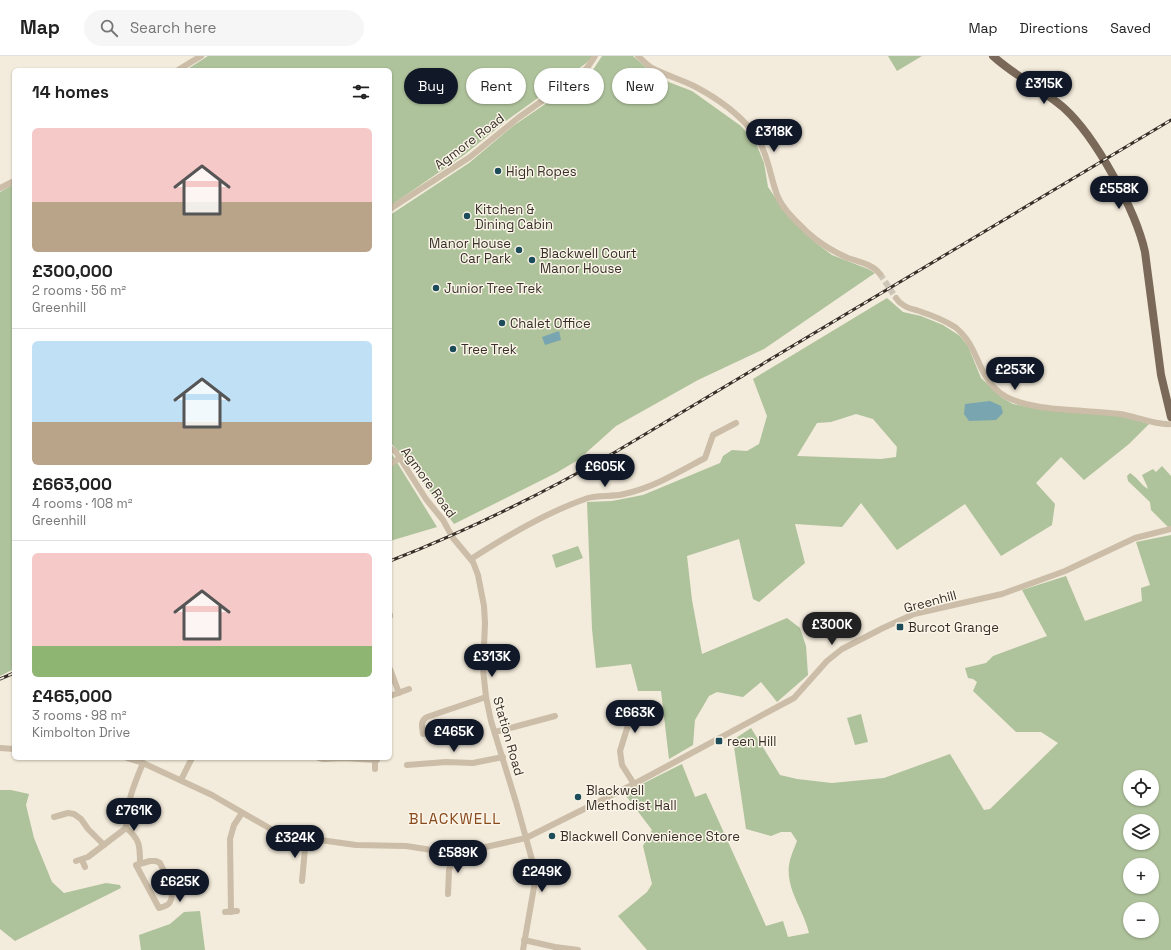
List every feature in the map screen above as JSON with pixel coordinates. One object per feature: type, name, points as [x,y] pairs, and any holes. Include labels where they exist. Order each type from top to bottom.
[{"type":"main road","points":[[993,56],[1066,110],[1075,120],[1100,153],[1131,212],[1141,238],[1149,279],[1161,375],[1171,417]]},
{"type":"street","points":[[181,68],[202,56]]},
{"type":"street","name":"Agmore Road","points":[[392,208],[470,157],[518,118],[587,68],[595,56]]},
{"type":"street","points":[[638,56],[650,67],[694,86],[720,101],[740,119],[753,132],[761,143],[776,192],[782,204],[793,217],[809,234],[847,257],[871,266],[880,274]]},
{"type":"street","points":[[0,188],[12,182]]},
{"type":"street","points":[[896,298],[902,305],[938,318],[960,332],[971,345],[982,370],[992,385],[998,391],[1014,400],[1051,408],[1122,414],[1163,424],[1171,424]]},
{"type":"street","points":[[471,558],[528,526],[589,498],[624,494],[648,488],[705,458],[713,435],[736,423]]},
{"type":"street","name":"Agmore Road","points":[[392,449],[396,452],[426,499],[449,529]]},
{"type":"street","points":[[392,463],[400,458]]},
{"type":"street","name":"Station Road","points":[[449,529],[456,542],[471,558],[478,575],[484,606],[485,623],[483,669],[486,697],[534,868],[534,887],[523,950]]},
{"type":"street","name":"Greenhill","points":[[133,760],[143,763],[212,795],[276,832],[306,838],[356,845],[406,846],[438,851],[455,851],[481,848],[526,838],[634,784],[794,698],[827,661],[842,649],[882,628],[914,614],[1002,594],[1065,572],[1136,538],[1171,529]]},
{"type":"street","points":[[392,674],[399,693]]},
{"type":"street","points":[[392,695],[410,689]]},
{"type":"street","points":[[423,734],[421,724],[427,716],[486,697]]},
{"type":"street","points":[[611,709],[624,712],[629,722],[620,751],[622,765],[634,784]]},
{"type":"street","points":[[495,732],[555,716]]},
{"type":"street","points":[[0,748],[12,749]]},
{"type":"street","points":[[407,765],[446,762],[473,763],[502,757]]},
{"type":"street","points":[[181,780],[191,760]]},
{"type":"street","points":[[375,769],[376,760]]},
{"type":"street","points":[[140,863],[156,861],[160,863],[172,894],[171,902],[169,904],[159,908],[136,865],[140,863],[139,843],[136,837],[126,828],[126,810],[143,763]]},
{"type":"street","points":[[54,817],[68,813],[74,814],[81,819],[88,829],[104,845]]},
{"type":"street","points":[[231,912],[230,838],[234,825],[242,813]]},
{"type":"street","points":[[85,867],[79,860],[88,857],[126,828]]},
{"type":"street","points":[[302,881],[306,838]]},
{"type":"street","points":[[448,894],[449,870],[455,851]]},
{"type":"street","points":[[524,940],[555,947],[578,950]]},
{"type":"green space","points":[[208,56],[594,56],[579,68],[534,68],[534,101],[464,155],[392,205],[392,68],[189,68]]},
{"type":"green space","points":[[602,56],[633,56],[647,68],[612,68],[612,104],[668,104],[668,82],[692,91],[741,126],[756,143],[764,163],[768,187],[785,212],[816,243],[832,255],[875,273],[764,349],[698,380],[616,426],[578,460],[556,473],[454,524],[409,463],[392,444],[392,214],[469,163],[513,126],[545,104],[604,104],[604,68],[594,68]]},
{"type":"green space","points":[[888,56],[922,56],[897,71]]},
{"type":"green space","points":[[12,185],[12,670],[0,676],[0,192]]},
{"type":"green space","points":[[887,298],[903,312],[921,316],[943,325],[960,336],[968,346],[981,378],[1001,397],[1013,404],[1029,407],[1122,416],[1149,424],[1129,444],[1084,480],[1061,457],[1036,483],[1055,504],[1052,525],[1001,556],[965,504],[897,550],[861,503],[842,527],[795,524],[805,563],[759,602],[753,599],[739,539],[687,556],[692,600],[702,654],[787,618],[800,628],[806,646],[808,675],[777,702],[761,682],[743,697],[717,692],[709,696],[695,720],[693,745],[669,759],[661,691],[638,691],[631,664],[596,668],[592,629],[587,502],[612,501],[643,495],[720,463],[723,456],[732,450],[747,451],[759,444],[767,416],[753,379]],"holes":[[[856,414],[873,419],[897,447],[896,457],[881,459],[797,456],[817,423],[831,422]]]},
{"type":"green space","points":[[392,454],[437,527],[392,540]]},
{"type":"green space","points":[[1162,466],[1171,476],[1171,526],[1168,527],[1151,510],[1150,502],[1128,481],[1127,476],[1130,473],[1148,489],[1142,475],[1153,469],[1156,472]]},
{"type":"green space","points":[[1171,535],[1171,950],[647,950],[618,916],[647,892],[652,884],[643,846],[652,830],[624,793],[682,764],[695,797],[706,793],[766,926],[783,921],[788,937],[809,933],[807,924],[790,883],[790,859],[797,841],[791,832],[781,832],[771,836],[746,829],[733,740],[751,728],[780,775],[797,779],[832,783],[884,778],[950,754],[984,810],[990,809],[1058,743],[1041,732],[1016,732],[973,691],[977,682],[968,678],[965,668],[986,663],[993,656],[1047,636],[1022,590],[1066,576],[1085,621],[1142,601],[1141,588],[1150,585],[1136,542]]},
{"type":"green space","points":[[578,546],[583,558],[556,568],[552,555]]},
{"type":"green space","points":[[861,714],[868,742],[855,745],[847,718]]},
{"type":"green space","points":[[0,790],[11,790],[29,794],[26,805],[34,838],[52,882],[64,893],[106,883],[120,885],[121,888],[15,941],[0,929]]},
{"type":"green space","points":[[200,911],[205,950],[141,950],[139,935],[170,924],[184,912]]},
{"type":"water","points":[[559,331],[561,340],[545,345],[542,337]]},
{"type":"water","points":[[990,401],[1001,406],[1003,413],[996,420],[969,421],[964,414],[965,404]]},
{"type":"tunnel","points":[[880,274],[896,298]]},
{"type":"railway","points":[[392,560],[477,524],[590,467],[1171,120]]},
{"type":"railway","points":[[0,679],[12,674]]},
{"type":"place","name":"High Ropes","points":[[498,171]]},
{"type":"place","name":"Kitchen & Dining Cabin","points":[[467,216]]},
{"type":"place","name":"Manor House Car Park","points":[[519,250]]},
{"type":"place","name":"Blackwell Court Manor House","points":[[532,260]]},
{"type":"place","name":"Junior Tree Trek","points":[[436,288]]},
{"type":"place","name":"Chalet Office","points":[[502,323]]},
{"type":"place","name":"Tree Trek","points":[[453,349]]},
{"type":"place","name":"Burcot Grange","points":[[900,627]]},
{"type":"place","name":"reen Hill","points":[[719,741]]},
{"type":"place","name":"Blackwell Methodist Hall","points":[[578,797]]},
{"type":"place","name":"Blackwell Convenience Store","points":[[552,836]]},
{"type":"district","name":"BLACKWELL","points":[[455,819]]}]
